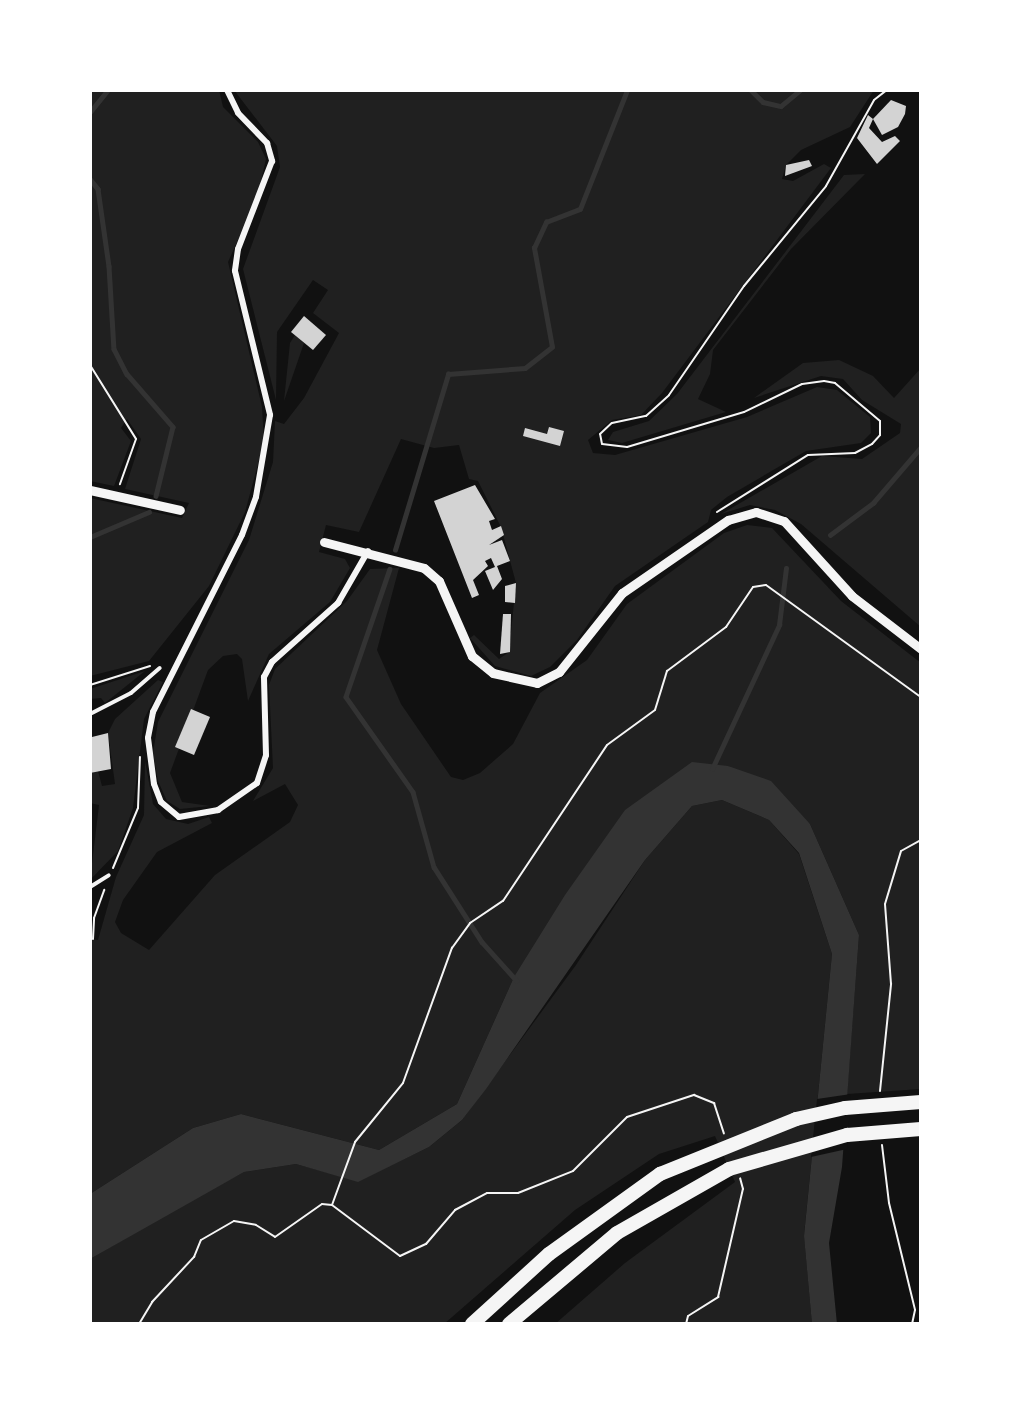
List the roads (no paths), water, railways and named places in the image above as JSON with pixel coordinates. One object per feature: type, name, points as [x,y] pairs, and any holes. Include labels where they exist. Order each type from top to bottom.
[{"type":"highway","points":[[472,1324],[606,1208],[660,1174],[722,1141],[845,1108],[921,1102]]},
{"type":"highway","points":[[509,1324],[617,1233],[733,1168],[847,1135],[921,1129]]},
{"type":"street","points":[[226,90],[238,113],[267,143],[272,162],[238,249],[235,271],[257,344],[270,415],[268,446],[242,535],[175,660],[148,738],[161,802],[178,817],[204,815],[243,795],[264,770],[264,677],[272,662],[338,603],[368,551]]},
{"type":"street","points":[[90,490],[180,510]]},
{"type":"street","points":[[324,542],[368,551],[424,568],[439,581],[472,656],[493,673],[537,683],[559,672],[622,593],[714,530],[756,512],[784,521],[852,596],[921,649]]},
{"type":"lane","points":[[90,714],[131,693],[160,668]]},
{"type":"lane","points":[[90,887],[109,875]]},
{"type":"waterway","points":[[90,112],[108,90]]},
{"type":"waterway","points":[[395,550],[448,374],[525,368],[552,347],[534,248],[546,222],[580,209],[627,90]]},
{"type":"waterway","points":[[751,90],[763,102],[781,106],[800,90]]},
{"type":"waterway","points":[[90,179],[98,189],[109,266],[114,349],[127,374],[173,427],[156,496]]},
{"type":"waterway","points":[[830,535],[873,503],[921,447]]},
{"type":"waterway","points":[[90,537],[149,512]]},
{"type":"waterway","points":[[712,769],[779,625],[786,568]]},
{"type":"waterway","points":[[390,569],[346,697],[413,792],[434,867],[482,942],[517,981]]}]
